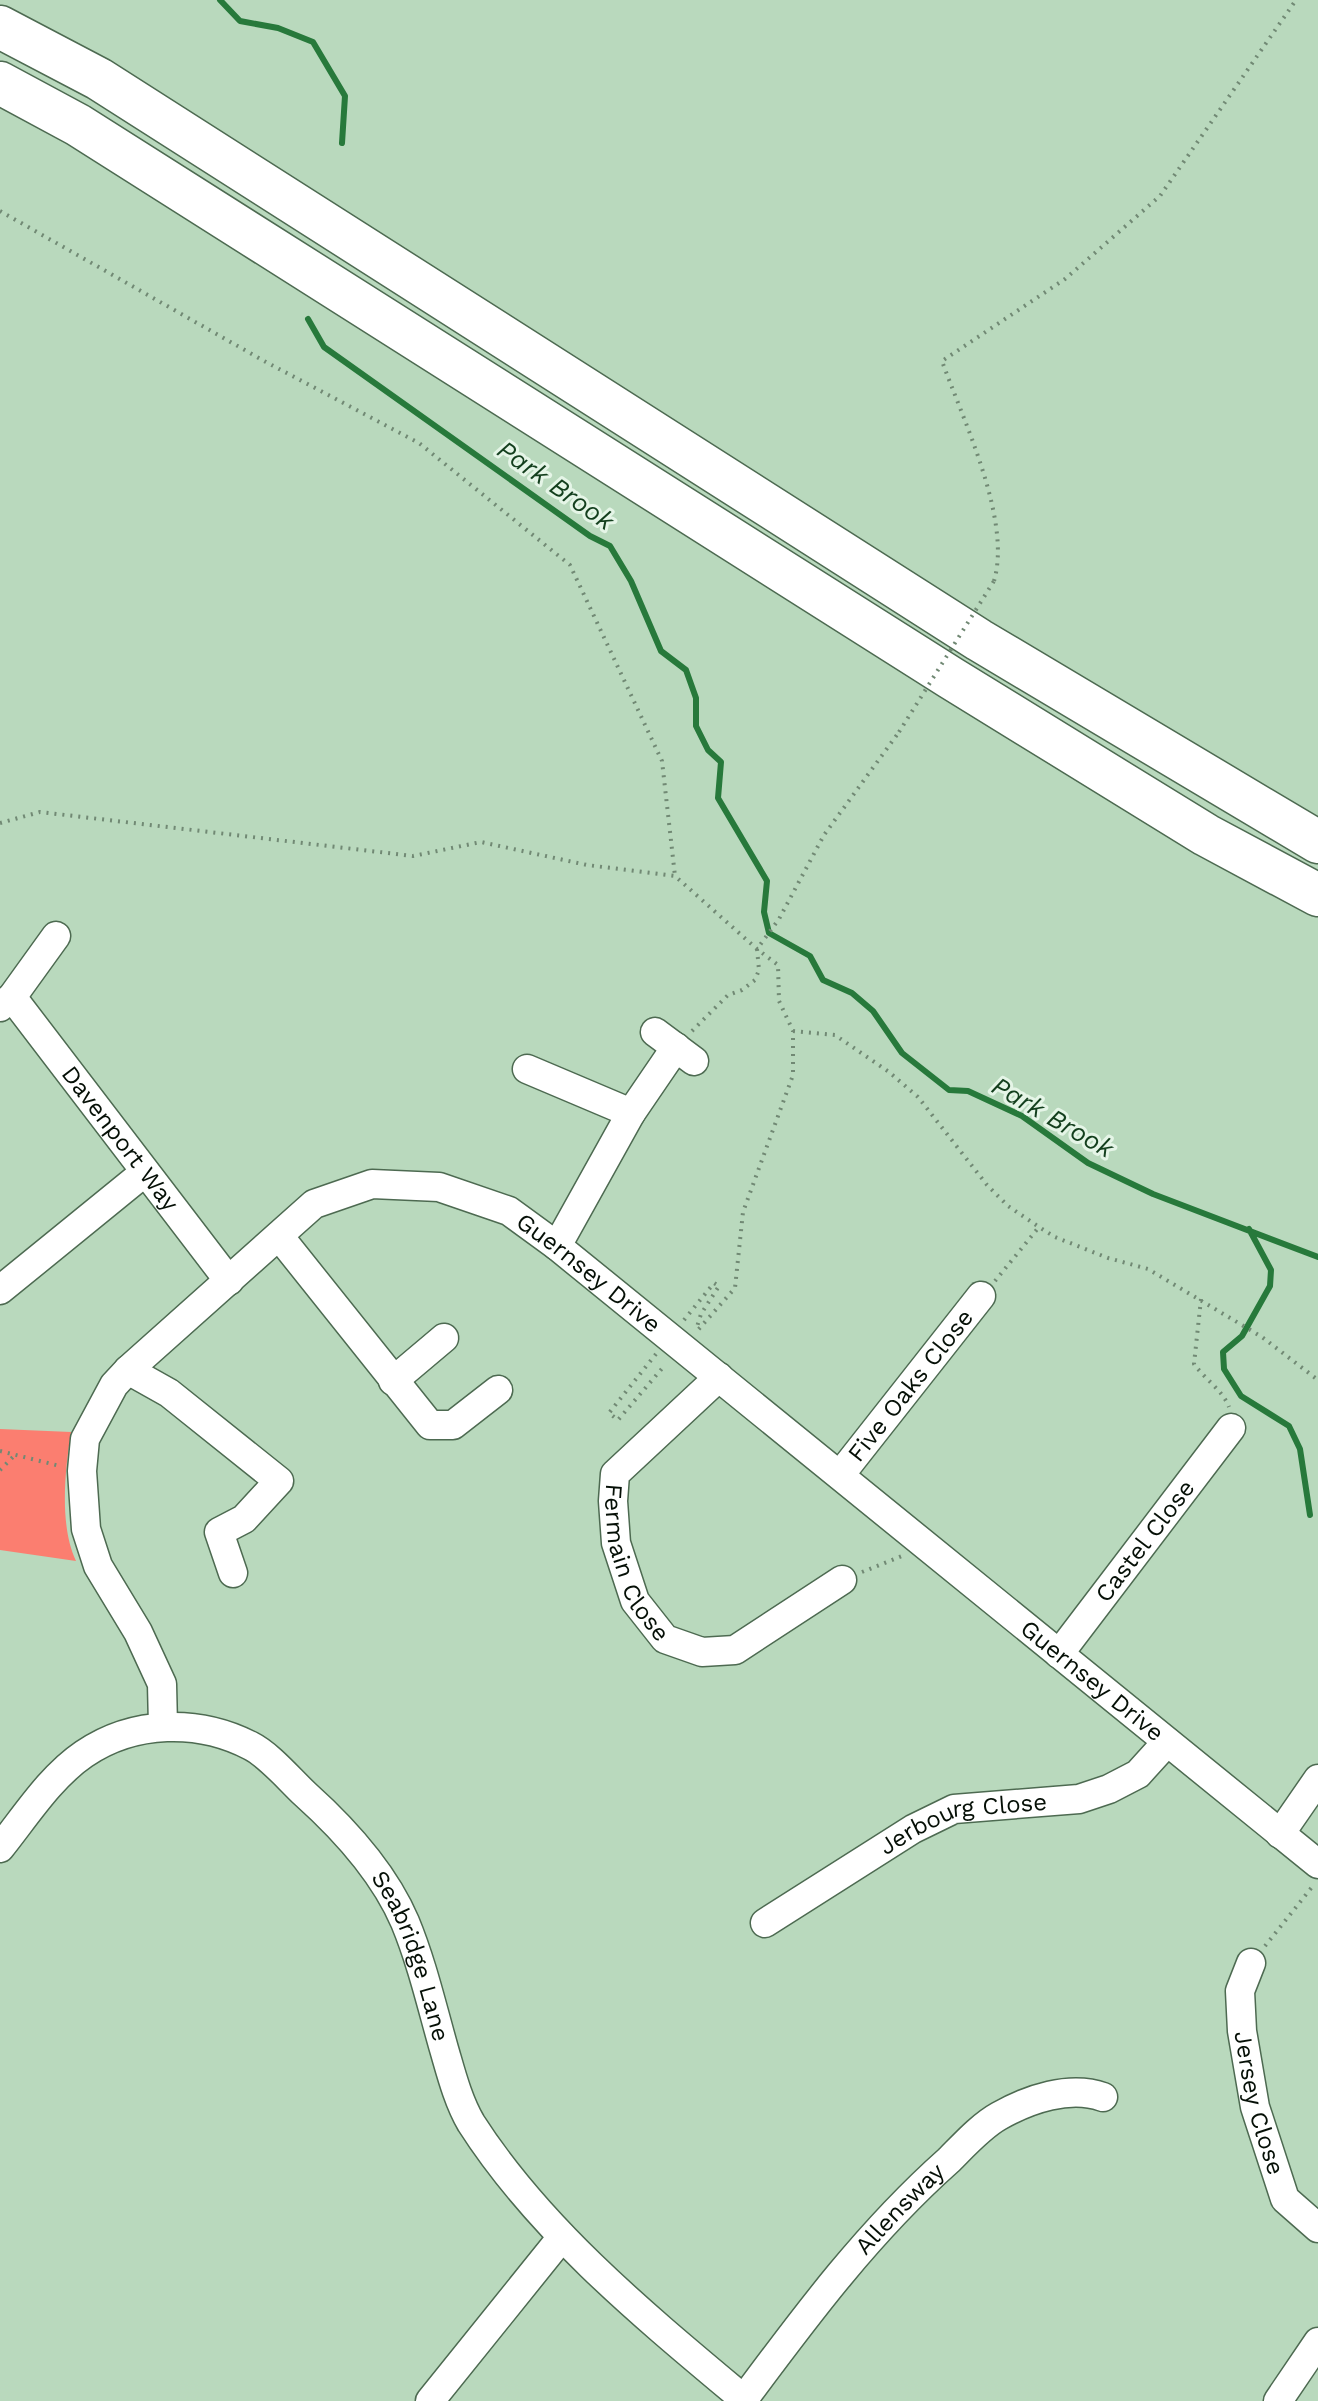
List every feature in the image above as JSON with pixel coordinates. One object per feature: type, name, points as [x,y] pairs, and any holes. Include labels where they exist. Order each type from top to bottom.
[{"type":"highway","points":[[0,27],[99,79],[979,640],[1318,842]]},
{"type":"highway","points":[[0,83],[78,125],[1206,835],[1318,895]]},
{"type":"street","points":[[6,1002],[56,936]]},
{"type":"street","name":"Davenport Way","points":[[6,1002],[145,1172],[229,1281]]},
{"type":"street","points":[[557,1246],[631,1113],[675,1047]]},
{"type":"street","points":[[527,1069],[631,1113]]},
{"type":"street","points":[[0,1290],[145,1172]]},
{"type":"street","name":"Guernsey Drive","points":[[163,1726],[162,1684],[138,1632],[98,1566],[86,1529],[82,1471],[85,1439],[95,1417],[114,1385],[128,1370],[314,1204],[372,1184],[439,1187],[509,1211],[557,1246],[671,1347],[719,1377],[1318,1864]]},
{"type":"street","points":[[279,1236],[430,1425],[453,1425],[498,1390]]},
{"type":"street","name":"Five Oaks Close","points":[[840,1475],[981,1296]]},
{"type":"street","points":[[393,1381],[444,1338]]},
{"type":"street","points":[[128,1370],[169,1393],[279,1481],[244,1519],[219,1532],[233,1573]]},
{"type":"street","name":"Fermain Close","points":[[719,1377],[615,1474],[616,1543],[635,1601],[665,1639],[702,1652],[735,1650],[842,1580]]},
{"type":"street","name":"Castel Close","points":[[1059,1654],[1231,1428]]},
{"type":"street","name":"Seabridge Lane","points":[[0,1848],[52,1783],[84,1754],[115,1738],[163,1726],[197,1727],[253,1746],[318,1805],[372,1864],[404,1920],[451,2072],[469,2119],[499,2164],[562,2237],[745,2400]]},
{"type":"street","name":"Jerbourg Close","points":[[765,1923],[913,1829],[954,1809],[1079,1799],[1109,1789],[1138,1774],[1167,1742]]},
{"type":"street","points":[[1280,1834],[1318,1779]]},
{"type":"street","name":"Jersey Close","points":[[1251,1963],[1240,1991],[1242,2031],[1255,2107],[1285,2199],[1318,2228]]},
{"type":"street","name":"Allensway","points":[[745,2400],[854,2255],[933,2173],[996,2117],[1037,2098],[1087,2091],[1103,2097]]},
{"type":"street","points":[[430,2401],[562,2237]]},
{"type":"street","points":[[1278,2401],[1318,2342]]},
{"type":"path","points":[[675,1047],[728,995],[742,990],[755,980],[759,970],[757,949],[779,919],[824,835],[899,732],[994,581],[999,565],[992,499],[942,361],[1065,279],[1160,196],[1296,0]]},
{"type":"path","points":[[0,211],[264,361],[419,443],[570,565],[662,761],[675,876]]},
{"type":"path","points":[[0,823],[40,812],[413,856],[481,842],[587,865],[675,876],[778,965],[779,1001],[793,1031],[793,1075],[743,1212],[735,1288],[695,1332],[701,1314],[719,1286],[714,1283],[671,1347],[618,1420],[609,1413],[671,1347]]},
{"type":"path","points":[[793,1031],[835,1035],[889,1072],[918,1097],[987,1185],[1008,1206],[1039,1227],[1094,1253],[1148,1269],[1262,1337],[1318,1380]]},
{"type":"path","points":[[981,1296],[1039,1227]]},
{"type":"path","points":[[1201,1299],[1194,1364],[1225,1397],[1231,1428]]},
{"type":"path","points":[[0,1451],[82,1471]]},
{"type":"path","points":[[0,1470],[15,1455]]},
{"type":"path","points":[[842,1580],[926,1546]]},
{"type":"path","points":[[1251,1963],[1318,1879]]},
{"type":"shaded area","points":[[0,1429],[71,1432],[65,1480],[65,1514],[76,1561],[0,1550]]},
{"type":"waterway","name":"Park Brook","points":[[220,0],[240,21],[278,28],[313,42],[345,96],[342,143]]},
{"type":"waterway","name":"Park Brook","points":[[308,319],[324,347],[590,536],[610,546],[631,581],[661,651],[686,670],[696,698],[696,726],[708,750],[721,762],[718,798],[767,881],[764,912],[769,933],[810,956],[823,980],[852,993],[873,1011],[902,1053],[949,1090],[968,1091],[1022,1116],[1088,1163],[1153,1194],[1318,1257]]},
{"type":"waterway","points":[[1249,1229],[1271,1270],[1270,1286],[1242,1336],[1223,1352],[1224,1369],[1241,1396],[1289,1426],[1300,1449],[1310,1515]]}]
